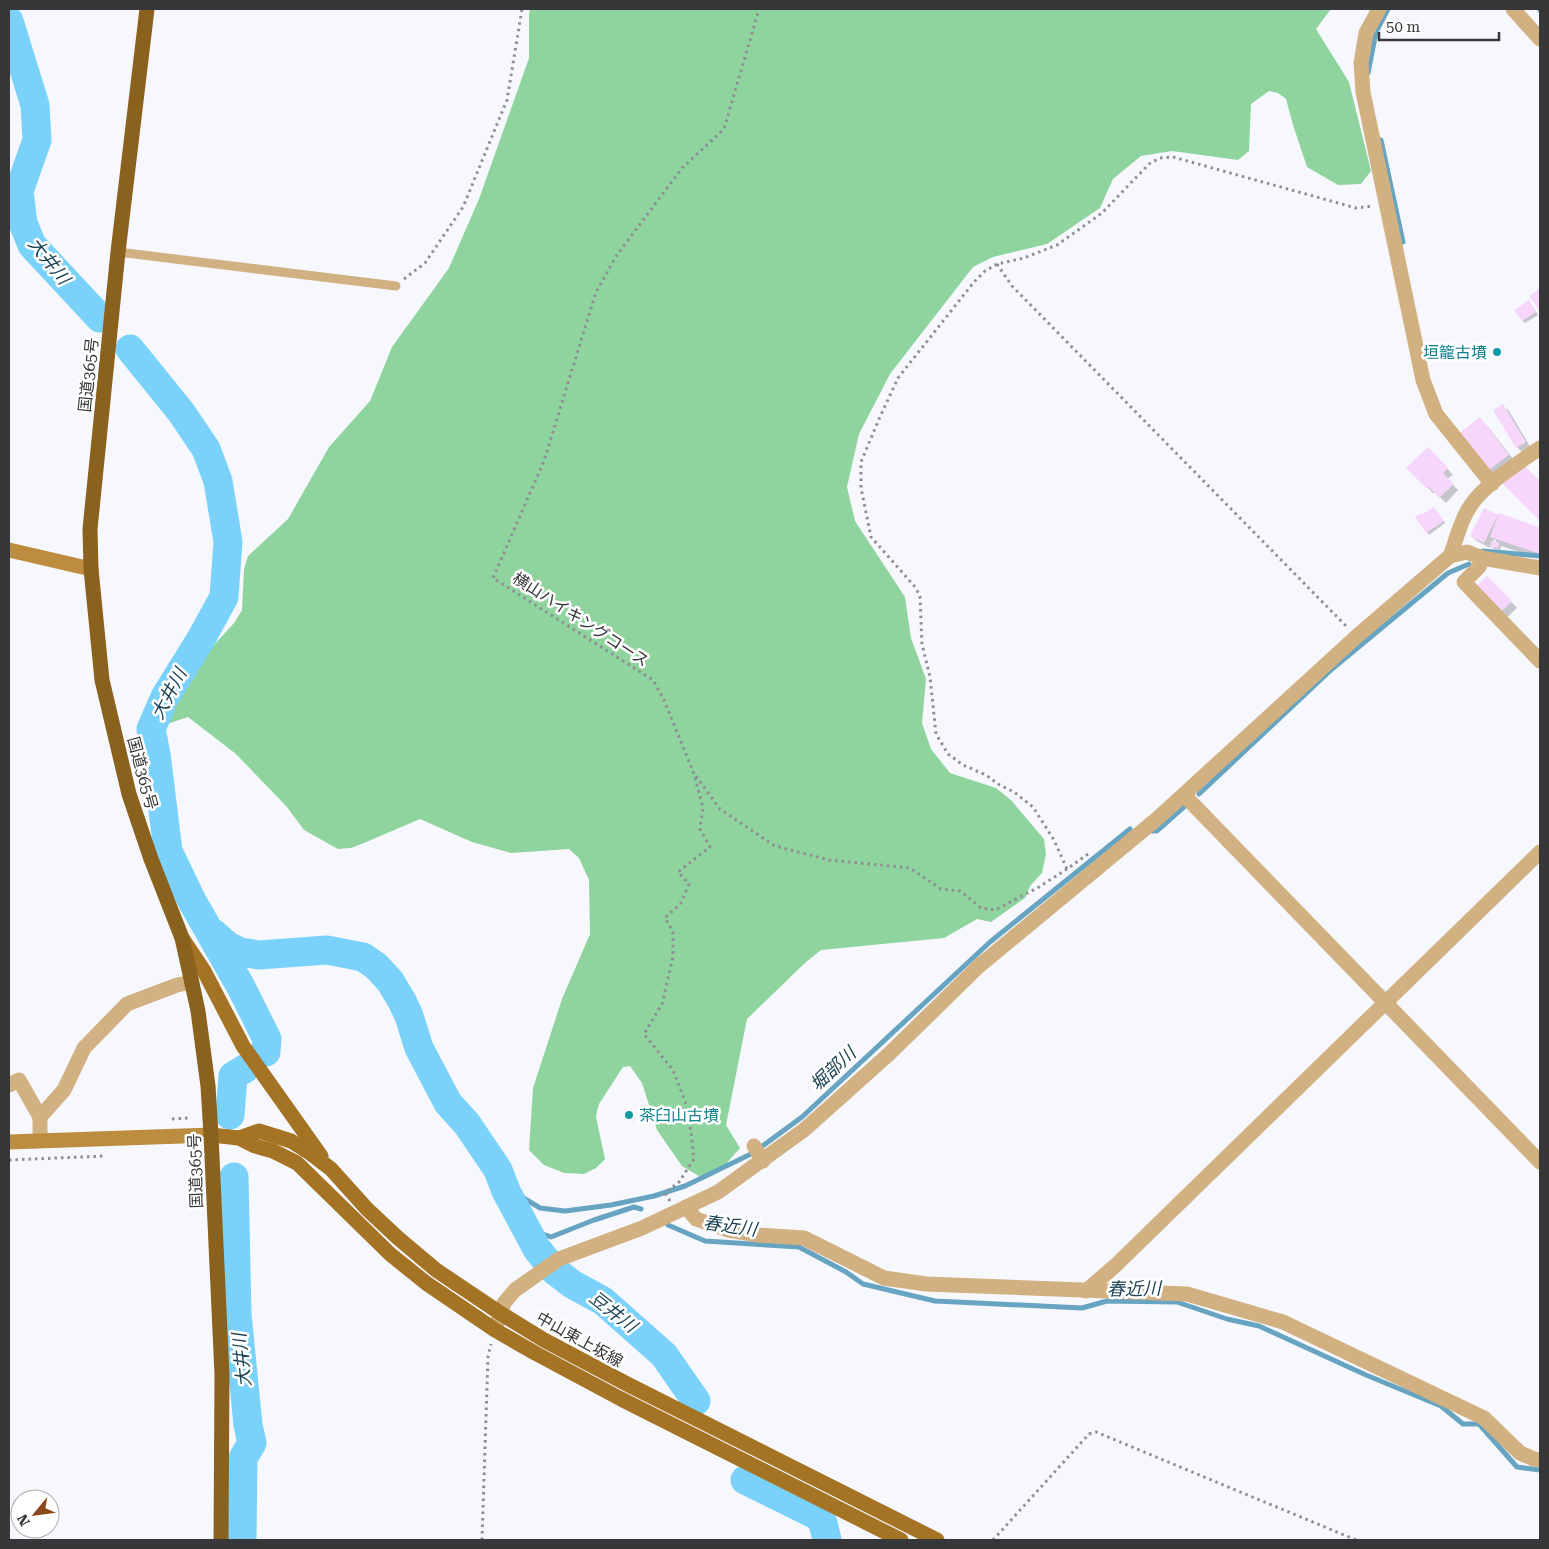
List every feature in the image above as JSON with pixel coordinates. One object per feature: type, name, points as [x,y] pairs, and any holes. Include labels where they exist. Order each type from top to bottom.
[{"type":"highway","name":"国道365号","points":[[148,9],[118,252],[90,529],[91,569],[102,680],[129,794],[151,859],[182,938],[198,1011],[212,1135],[222,1375],[221,1540]]},
{"type":"main road","points":[[182,938],[204,971],[243,1046],[331,1170]]},
{"type":"main road","name":"中山東上坂線","points":[[239,1138],[259,1131],[291,1141],[331,1170],[367,1209],[436,1270],[500,1313],[544,1340],[628,1384],[937,1540]]},
{"type":"main road","name":"中山東上坂線","points":[[212,1135],[239,1138],[297,1163],[390,1254],[426,1283],[495,1330],[535,1354],[901,1540]]},
{"type":"street","points":[[1379,9],[1366,33],[1361,63],[1363,92],[1385,205],[1423,380],[1436,414],[1492,484]]},
{"type":"street","points":[[1513,9],[1540,39]]},
{"type":"street","points":[[1450,556],[1468,509],[1478,496],[1518,463],[1540,448]]},
{"type":"street","points":[[9,550],[91,569]]},
{"type":"street","points":[[495,1330],[504,1303],[515,1290],[559,1259],[642,1228],[718,1192],[759,1154],[804,1130],[889,1054],[979,966],[1184,795],[1356,636],[1450,556],[1467,552],[1482,558],[1540,568]]},
{"type":"street","points":[[1482,558],[1479,567],[1464,582],[1540,661]]},
{"type":"street","points":[[1184,795],[1540,1162]]},
{"type":"street","points":[[1086,1291],[1116,1265],[1540,852]]},
{"type":"street","points":[[40,1117],[64,1090],[84,1048],[127,1004],[177,985],[192,982]]},
{"type":"street","points":[[9,1085],[19,1080],[40,1117],[40,1140]]},
{"type":"street","points":[[9,1142],[212,1135]]},
{"type":"street","points":[[681,1210],[696,1219],[728,1230],[758,1235],[804,1238],[884,1278],[926,1284],[1187,1294],[1283,1322],[1484,1418],[1520,1453],[1540,1460]]},
{"type":"lane","points":[[118,252],[396,286]]},
{"type":"path","points":[[396,286],[425,262],[463,207],[507,100],[522,9]]},
{"type":"path","name":"横山ハイキングコース","points":[[681,1210],[665,1193],[679,1182],[694,1159],[686,1104],[673,1070],[644,1034],[662,1004],[673,957],[673,932],[665,918],[680,903],[689,884],[678,872],[710,846],[700,830],[703,808],[694,774],[654,680],[493,578],[544,461],[596,292],[617,255],[682,168],[724,129],[759,9]]},
{"type":"path","points":[[1067,868],[1054,840],[1032,807],[1014,792],[986,775],[963,765],[948,754],[936,734],[930,678],[922,644],[920,597],[916,588],[871,537],[861,488],[861,462],[898,378],[974,282],[986,271],[997,264],[1024,258],[1057,245],[1102,213],[1149,164],[1160,158],[1173,157],[1356,208],[1385,205]]},
{"type":"path","points":[[997,264],[1012,286],[1356,636]]},
{"type":"path","points":[[694,774],[720,809],[775,846],[830,860],[910,868],[941,889],[960,891],[981,908],[995,910],[1039,887],[1095,848]]},
{"type":"path","points":[[9,1160],[114,1155]]},
{"type":"path","points":[[482,1540],[488,1356],[495,1330]]},
{"type":"path","points":[[994,1540],[1089,1434],[1096,1432],[1356,1540]]},
{"type":"green space","points":[[530,9],[1331,9],[1316,29],[1349,82],[1371,171],[1361,184],[1338,185],[1307,167],[1286,99],[1278,93],[1269,91],[1251,104],[1249,151],[1238,160],[1172,151],[1141,156],[1113,179],[1100,208],[1047,244],[993,257],[973,267],[890,374],[859,434],[847,487],[855,521],[905,597],[911,638],[926,679],[922,723],[931,749],[950,773],[996,788],[1011,800],[1044,839],[1046,854],[1042,873],[1030,886],[1025,898],[991,922],[977,919],[944,938],[821,950],[806,962],[747,1019],[726,1125],[740,1148],[719,1172],[699,1176],[682,1166],[657,1130],[642,1083],[630,1066],[623,1067],[599,1104],[596,1117],[605,1159],[596,1168],[584,1174],[564,1173],[544,1165],[529,1150],[533,1088],[562,999],[590,934],[589,880],[579,858],[569,849],[511,853],[472,842],[420,819],[351,848],[338,849],[304,830],[287,807],[236,754],[188,717],[170,723],[158,718],[152,707],[154,693],[165,678],[215,644],[234,623],[242,610],[244,569],[248,556],[288,519],[329,447],[370,401],[392,347],[449,268],[479,199],[529,58]]},
{"type":"building","points":[[1540,288],[1540,311],[1529,296]]},
{"type":"building","points":[[1529,300],[1536,312],[1522,321],[1514,310]]},
{"type":"building","points":[[1503,404],[1526,442],[1516,448],[1493,410]]},
{"type":"building","points":[[1480,417],[1509,455],[1486,472],[1458,434]]},
{"type":"building","points":[[1428,447],[1448,468],[1443,473],[1454,484],[1439,498],[1406,468]]},
{"type":"building","points":[[1523,464],[1540,481],[1539,520],[1503,484]]},
{"type":"building","points":[[1434,507],[1444,521],[1426,533],[1415,517]]},
{"type":"building","points":[[1484,508],[1498,515],[1484,543],[1470,536]]},
{"type":"building","points":[[1499,513],[1538,527],[1540,523],[1540,554],[1490,537]]},
{"type":"building","points":[[1491,541],[1499,543],[1498,548],[1490,547]]},
{"type":"building","points":[[1487,576],[1512,601],[1499,614],[1474,588]]},
{"type":"waterway","points":[[1368,73],[1376,32],[1388,9]]},
{"type":"waterway","name":"大井川","points":[[9,21],[35,105],[37,140],[19,191],[23,223],[32,245],[100,318]]},
{"type":"waterway","points":[[1381,140],[1403,242]]},
{"type":"waterway","name":"大井川","points":[[130,349],[181,412],[206,449],[218,481],[228,542],[224,597],[201,639],[165,697],[151,729],[156,754],[168,851],[192,901],[241,987],[267,1039],[266,1052]]},
{"type":"waterway","points":[[1480,552],[1540,556]]},
{"type":"waterway","points":[[1199,794],[1332,669],[1448,573],[1469,564]]},
{"type":"waterway","name":"堀部川","points":[[1151,831],[1157,831],[1184,807]]},
{"type":"waterway","name":"堀部川","points":[[506,1191],[513,1188],[522,1197],[540,1208],[565,1211],[611,1205],[654,1196],[685,1186],[753,1153],[802,1117],[990,942],[1130,829]]},
{"type":"waterway","points":[[213,933],[228,946],[240,952],[259,955],[327,950],[363,957],[376,966],[390,981],[402,1001],[419,1048],[448,1103],[467,1124],[498,1170],[506,1191],[537,1249],[555,1271],[572,1284],[603,1301],[664,1355],[696,1401]]},
{"type":"waterway","name":"大井川","points":[[230,1115],[233,1076],[246,1068]]},
{"type":"waterway","name":"大井川","points":[[234,1177],[237,1314],[248,1425],[252,1443],[243,1458],[242,1540]]},
{"type":"waterway","name":"春近川","points":[[527,1228],[551,1237],[634,1207],[641,1209]]},
{"type":"waterway","name":"春近川","points":[[668,1225],[705,1241],[799,1247],[846,1272],[863,1284],[935,1301],[1082,1308],[1107,1301],[1177,1302],[1227,1319],[1259,1326],[1366,1375],[1441,1406],[1463,1424],[1479,1424],[1517,1467],[1540,1470]]},
{"type":"waterway","name":"豆井川","points":[[745,1480],[818,1516],[823,1523],[827,1540]]},
{"type":"place","name":"垣籠古墳","points":[[1497,352]]},
{"type":"place","name":"茶臼山古墳","points":[[629,1115]]}]
